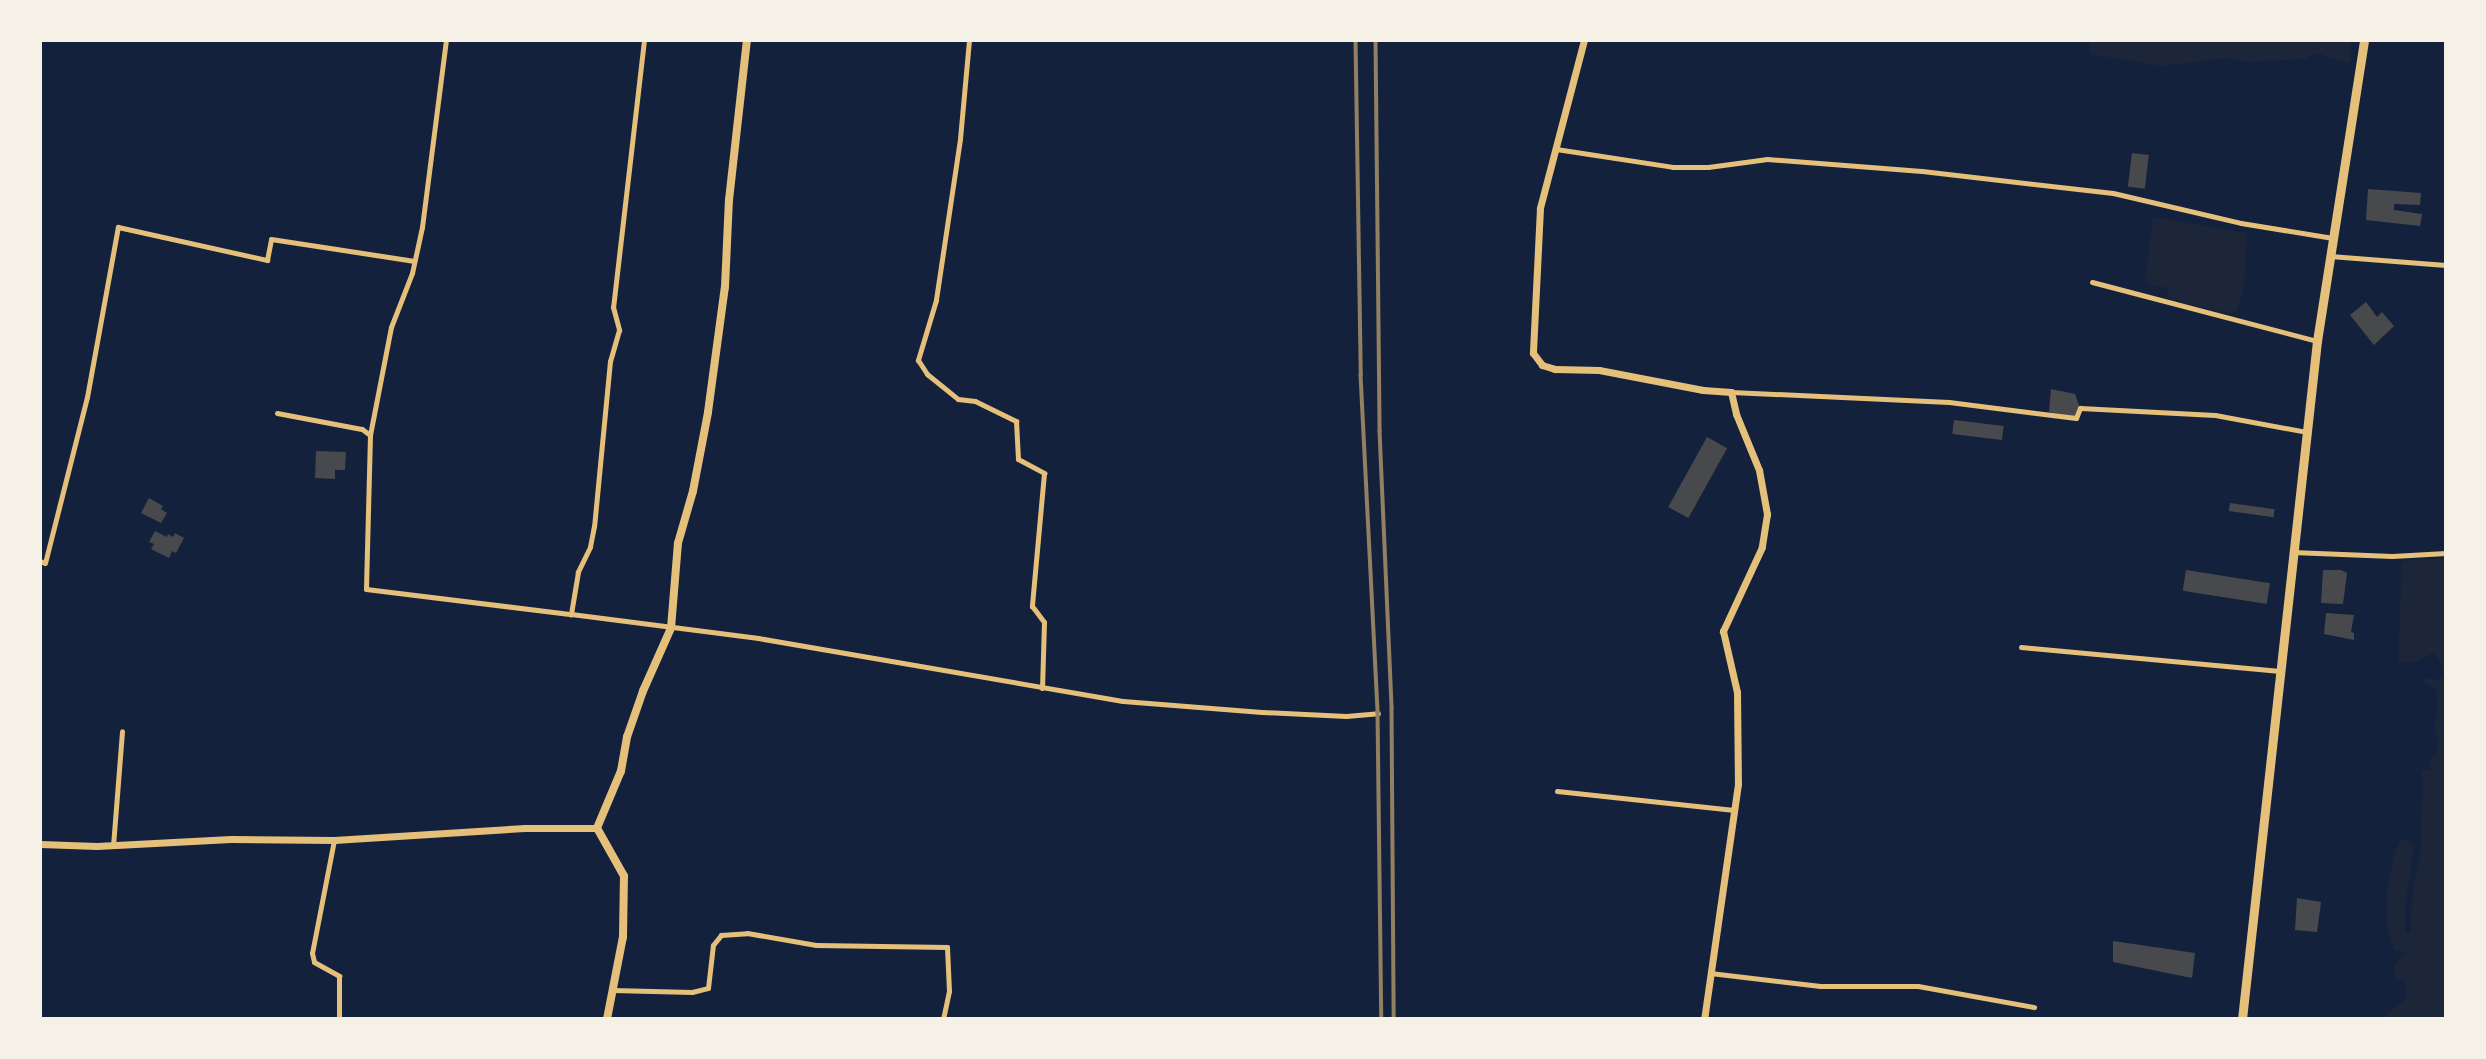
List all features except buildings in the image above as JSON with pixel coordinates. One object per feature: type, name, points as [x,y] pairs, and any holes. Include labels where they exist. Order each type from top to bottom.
[{"type":"main road","points":[[607,1019],[623,937],[624,876],[597,828],[621,771],[627,737],[643,691],[671,628],[678,542],[693,491],[708,412],[723,299],[729,200],[747,40]]},
{"type":"main road","points":[[2242,1019],[2317,341],[2364,40]]},
{"type":"street","points":[[446,40],[433,150],[414,261],[391,327],[370,435],[366,589],[758,638],[1123,701],[1346,716],[1378,713]]},
{"type":"street","points":[[571,614],[578,572],[590,547],[594,526],[610,361],[619,330],[613,307],[644,40]]},
{"type":"street","points":[[969,40],[960,139],[936,300],[918,360],[934,380],[958,399],[975,401],[1016,421],[1018,459],[1044,473],[1032,606],[1044,622],[1042,688]]},
{"type":"street","points":[[1584,40],[1539,208],[1533,353],[1542,365],[1555,369],[1599,370],[1703,390],[1949,402],[2076,418],[2080,408],[2216,415],[2306,432]]},
{"type":"street","points":[[1556,149],[1673,167],[1708,167],[1767,159],[1922,171],[2113,193],[2241,223],[2333,238]]},
{"type":"street","points":[[40,561],[45,563],[87,397],[118,227],[267,260],[271,239],[414,261]]},
{"type":"street","points":[[2330,256],[2446,265]]},
{"type":"street","points":[[2092,282],[2158,297],[2317,341]]},
{"type":"street","points":[[1704,1019],[1738,784],[1737,692],[1723,631],[1762,547],[1767,514],[1759,470],[1736,414],[1731,392]]},
{"type":"street","points":[[277,414],[362,429],[370,435]]},
{"type":"street","points":[[2292,552],[2392,556],[2446,553]]},
{"type":"street","points":[[2021,647],[2280,671]]},
{"type":"street","points":[[113,846],[122,731]]},
{"type":"street","points":[[1557,791],[1734,810]]},
{"type":"street","points":[[40,844],[113,846],[232,839],[334,840],[525,828],[597,828]]},
{"type":"street","points":[[334,840],[312,953],[314,962],[339,976],[339,1019]]},
{"type":"street","points":[[611,990],[678,992],[708,988],[713,945],[721,935],[747,933],[816,945],[947,947],[949,990],[943,1019]]},
{"type":"street","points":[[1710,973],[1820,986],[1918,985],[2034,1007]]},
{"type":"shaded area","points":[[2088,40],[2350,40],[2351,62],[2343,62],[2318,53],[2304,59],[2248,62],[2229,58],[2162,66],[2091,54]]},
{"type":"shaded area","points":[[2153,217],[2247,233],[2244,287],[2237,310],[2231,314],[2189,304],[2168,297],[2167,288],[2145,283]]},
{"type":"shaded area","points":[[2446,558],[2446,1019],[2383,1019],[2407,997],[2406,983],[2395,978],[2394,968],[2399,957],[2408,953],[2394,950],[2387,927],[2386,898],[2393,858],[2400,840],[2409,841],[2414,847],[2405,907],[2405,933],[2410,933],[2413,889],[2420,859],[2423,781],[2421,771],[2431,769],[2429,761],[2437,752],[2438,739],[2434,728],[2436,689],[2421,682],[2427,678],[2437,681],[2442,673],[2439,659],[2433,653],[2416,662],[2398,663],[2402,561]]},
{"type":"railway","points":[[1356,40],[1361,375],[1378,713],[1382,1019]]},
{"type":"railway","points":[[1376,40],[1380,431],[1392,708],[1394,1019]]}]
